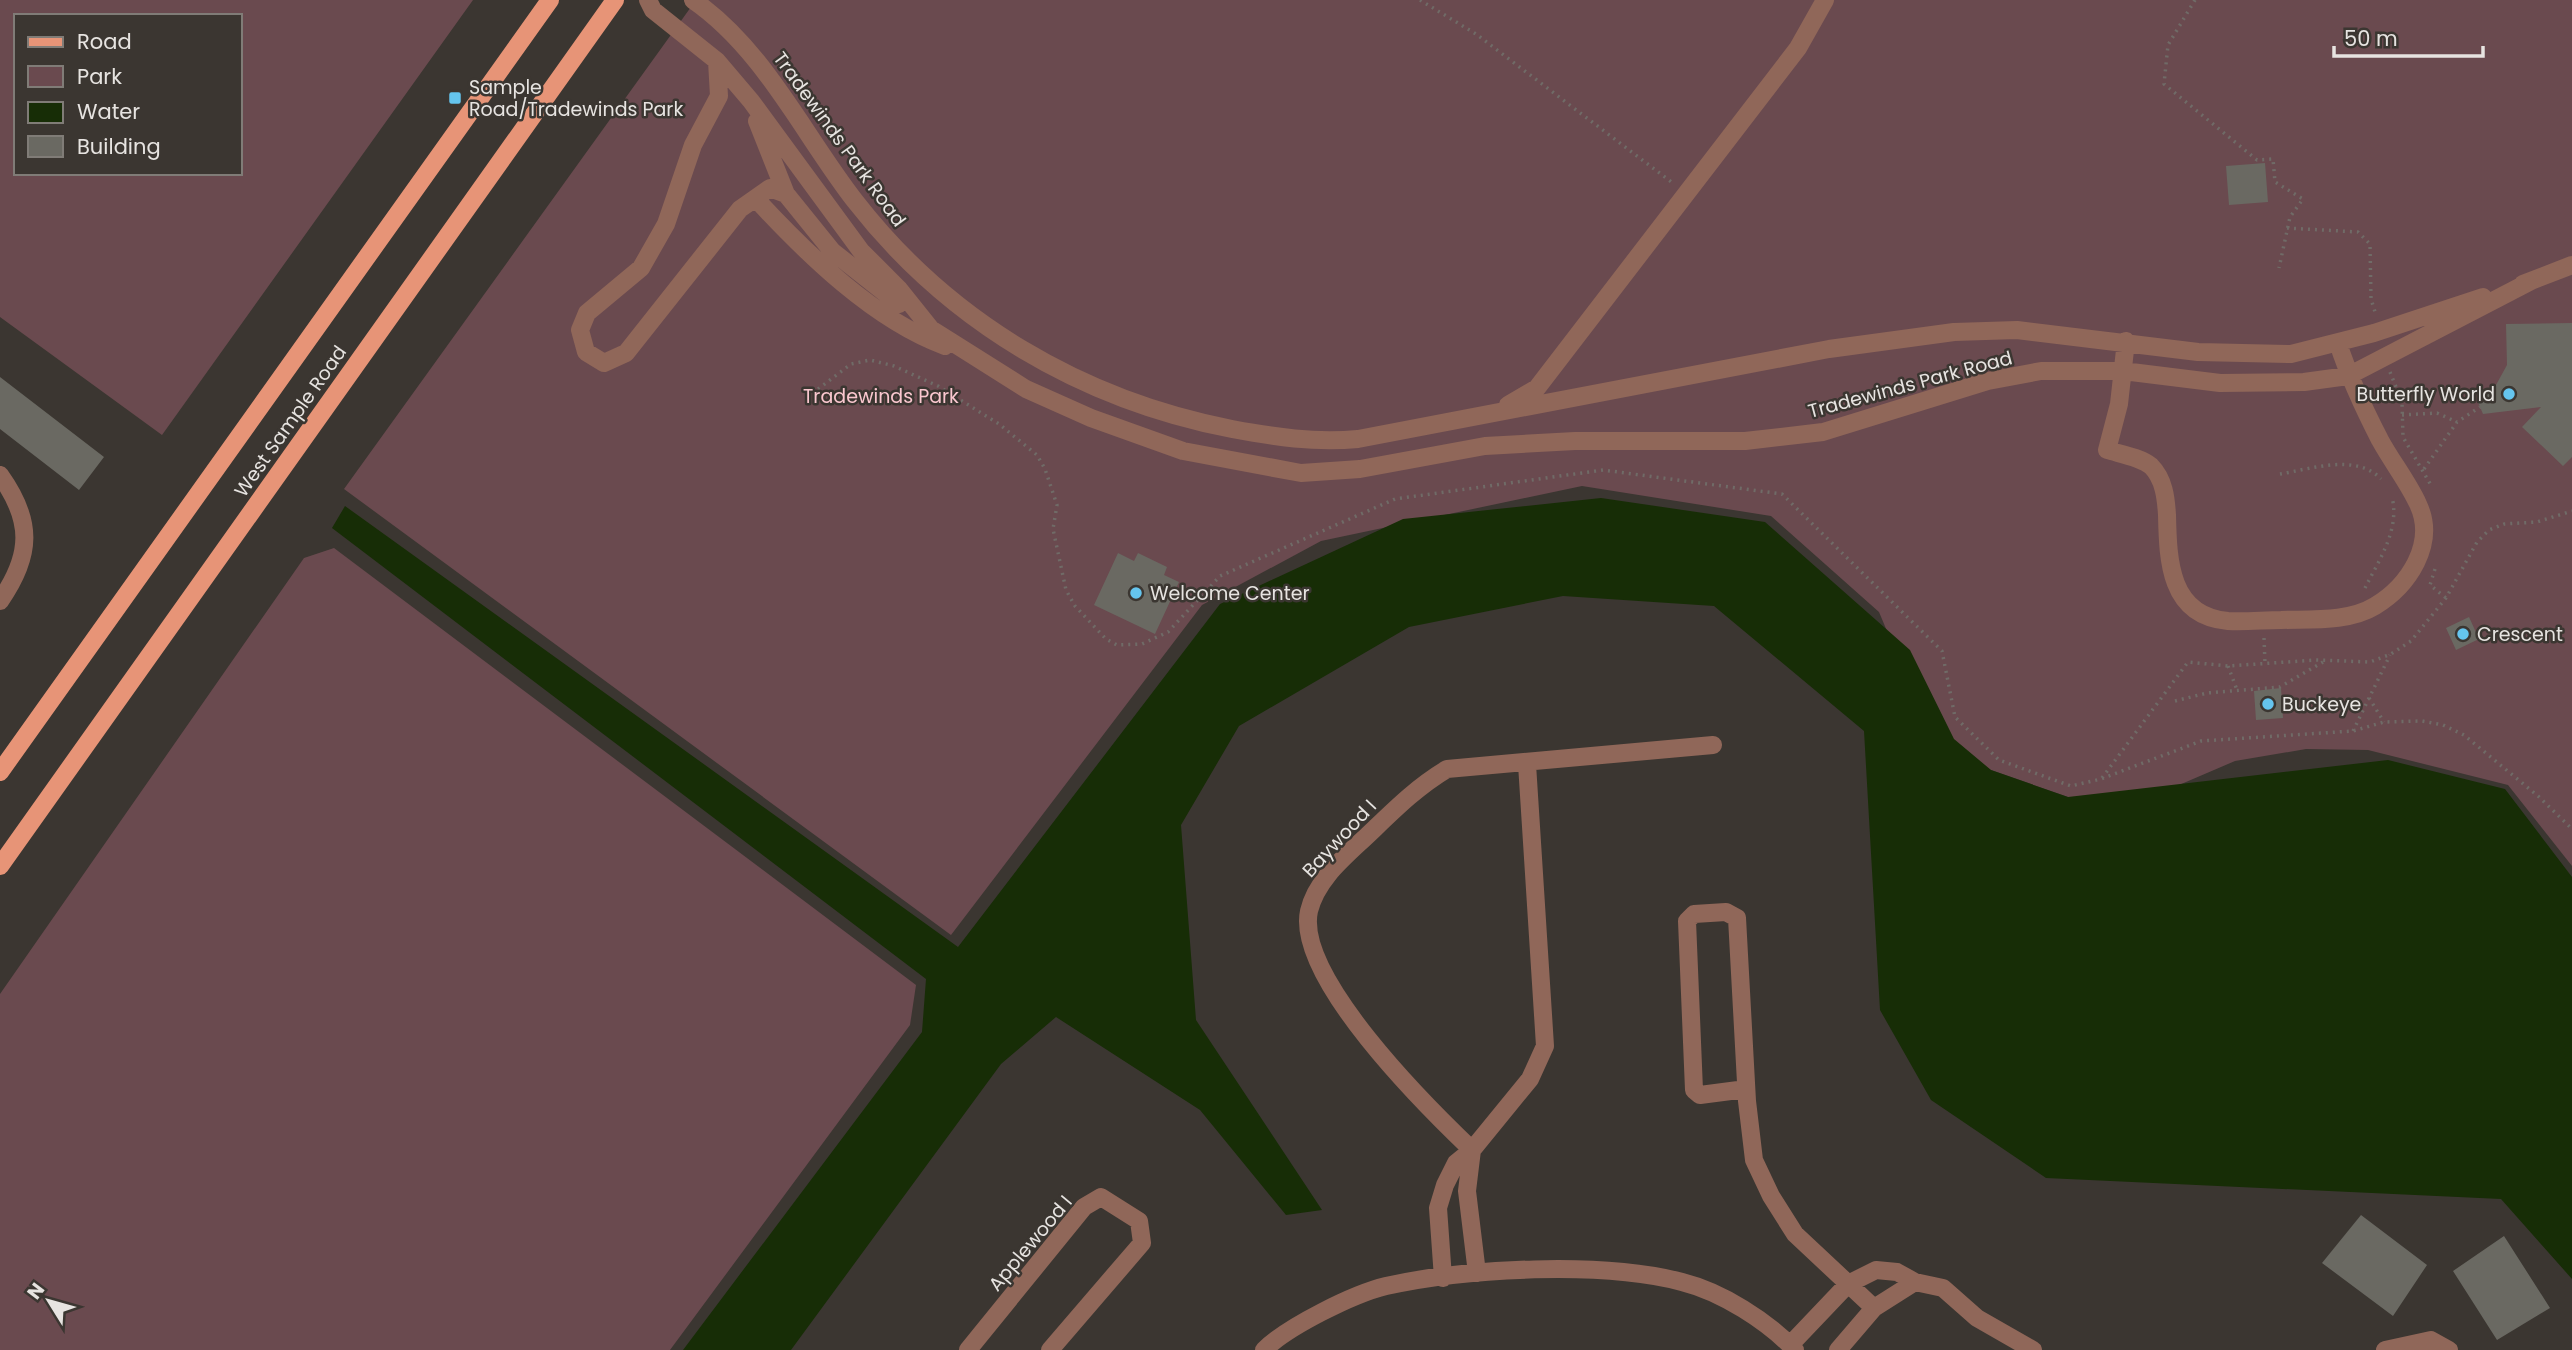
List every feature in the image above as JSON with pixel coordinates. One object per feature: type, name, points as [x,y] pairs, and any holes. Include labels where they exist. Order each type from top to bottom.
[{"type":"main road","name":"West Sample Road","points":[[0,772],[550,0]]},
{"type":"main road","name":"West Sample Road","points":[[0,866],[615,0]]},
{"type":"street","name":"Tradewinds Park Road","points":[[648,0],[653,10],[717,61],[751,101],[820,199],[931,330]]},
{"type":"street","name":"Tradewinds Park Road","points":[[694,0],[712,13],[753,55],[810,140],[900,256],[947,298],[1020,349],[1079,380],[1182,419],[1292,440],[1330,441],[1465,419],[1829,349],[1954,332],[2017,330],[2126,341],[2198,352],[2291,355],[2374,333],[2572,265]]},
{"type":"street","name":"Tradewinds Park Road","points":[[1465,419],[1521,401],[1537,388],[1798,48],[1825,0]]},
{"type":"street","points":[[717,61],[719,96],[693,145],[666,224],[641,268],[587,313],[580,330],[586,352],[604,363],[626,353],[740,209],[770,188],[786,194]]},
{"type":"street","name":"Tradewinds Park Road","points":[[751,101],[786,194],[832,251],[931,330],[1026,389],[1091,418],[1183,451],[1237,464],[1301,474],[1326,473],[1485,446],[1575,441],[1745,441],[1823,432],[1988,381],[2041,371],[2123,371],[2220,383],[2304,382],[2348,376],[2533,280]]},
{"type":"street","points":[[756,200],[797,243],[912,334],[974,357]]},
{"type":"street","points":[[883,274],[900,256]]},
{"type":"street","points":[[2126,341],[2119,404],[2106,450],[2144,461],[2160,478],[2166,497],[2172,579],[2180,594],[2210,616],[2227,621],[2330,619],[2370,610],[2398,589],[2414,566],[2422,545],[2424,526],[2419,505],[2395,483],[2348,376],[2338,343]]},
{"type":"street","points":[[1485,446],[1497,413]]},
{"type":"street","points":[[0,475],[24,520],[26,547],[15,579],[0,601]]},
{"type":"street","name":"Baywood I","points":[[1472,1150],[1416,1096],[1333,992],[1311,949],[1309,914],[1318,885],[1419,786],[1447,769],[1527,764],[1713,745]]},
{"type":"street","points":[[1443,1278],[1438,1208],[1445,1185],[1457,1163],[1472,1150],[1531,1079],[1545,1046],[1527,764]]},
{"type":"street","points":[[1746,1089],[1700,1095],[1694,1090],[1687,921],[1694,914],[1726,912],[1737,918],[1746,1089],[1754,1160],[1770,1196],[1795,1234],[1874,1308]]},
{"type":"street","points":[[1472,1150],[1467,1191],[1478,1273]]},
{"type":"street","name":"Applewood I","points":[[968,1350],[1083,1208],[1101,1197],[1139,1221],[1142,1243],[1050,1350]]},
{"type":"street","points":[[1264,1350],[1276,1338],[1323,1312],[1384,1286],[1478,1273],[1620,1272],[1684,1282],[1773,1327],[1793,1347],[1848,1284],[1875,1270],[1897,1272],[1914,1282],[1943,1288],[1977,1318],[2033,1350]]},
{"type":"street","points":[[1838,1350],[1874,1308],[1914,1282]]},
{"type":"street","points":[[2385,1350],[2431,1340],[2449,1350]]},
{"type":"path","points":[[1420,0],[1476,34],[1686,194]]},
{"type":"path","points":[[2195,0],[2168,45],[2164,84],[2257,160],[2273,159],[2275,182],[2303,199],[2290,217],[2279,268]]},
{"type":"path","points":[[2287,228],[2358,232],[2370,244],[2371,299],[2376,318],[2374,333]]},
{"type":"path","points":[[818,389],[851,364],[870,360],[894,366],[938,386],[999,424],[1037,455],[1045,469],[1057,505],[1053,529],[1066,590],[1075,606],[1106,639],[1117,645],[1142,644],[1168,632],[1220,576],[1395,499],[1602,470],[1782,494],[1942,651],[1955,717],[1999,760],[2071,786],[2101,779],[2201,741],[2353,731],[2384,722],[2422,721],[2443,725],[2464,735],[2539,796],[2572,829]]},
{"type":"path","points":[[2395,483],[2424,469],[2457,422],[2480,407]]},
{"type":"path","points":[[2402,415],[2437,413],[2457,422]]},
{"type":"path","points":[[2280,474],[2348,464],[2362,466],[2395,483]]},
{"type":"path","points":[[2365,588],[2391,532],[2395,483]]},
{"type":"path","points":[[2101,779],[2188,662],[2228,666],[2325,661],[2370,662],[2411,641],[2446,598],[2477,542],[2488,530],[2504,524],[2537,522],[2572,511]]},
{"type":"path","points":[[2263,620],[2265,664]]},
{"type":"path","points":[[2353,731],[2390,654]]},
{"type":"path","points":[[2175,701],[2207,693],[2280,687],[2325,661]]},
{"type":"path","points":[[2228,666],[2237,691]]},
{"type":"path","points":[[2369,698],[2384,722]]},
{"type":"green space","points":[[0,0],[473,0],[162,435],[0,317]]},
{"type":"green space","name":"Tradewinds Park","points":[[696,0],[2572,0],[2572,866],[2508,785],[2368,750],[2306,749],[2235,761],[2151,797],[2068,797],[1991,770],[1954,749],[1913,693],[1879,612],[1771,516],[1582,486],[1321,541],[1202,605],[951,935],[344,489]]},
{"type":"green space","points":[[334,548],[916,985],[910,1025],[670,1350],[0,1350],[0,994],[304,558]]},
{"type":"water","points":[[1601,498],[1765,522],[1910,650],[1954,739],[1991,770],[2068,797],[2388,760],[2505,789],[2572,877],[2572,1279],[2501,1199],[2046,1178],[1931,1100],[1880,1010],[1864,731],[1714,606],[1563,596],[1409,627],[1239,726],[1181,825],[1196,1020],[1322,1210],[1286,1215],[1200,1110],[1056,1017],[1001,1064],[791,1350],[683,1350],[922,1032],[926,979],[332,528],[345,506],[958,947],[1220,604],[1403,519]]},
{"type":"building","points":[[2265,163],[2268,202],[2229,205],[2226,166]]},
{"type":"building","points":[[2572,323],[2572,457],[2563,466],[2522,427],[2541,407],[2483,414],[2477,400],[2496,385],[2507,365],[2506,324]]},
{"type":"building","points":[[0,377],[104,457],[79,490],[0,429]]},
{"type":"building","name":"Welcome Center","points":[[1118,553],[1134,561],[1138,553],[1167,567],[1164,575],[1179,582],[1155,634],[1094,605]]},
{"type":"building","name":"Crescent","points":[[2469,617],[2479,639],[2456,650],[2446,628]]},
{"type":"building","name":"Buckeye","points":[[2281,688],[2283,718],[2256,720],[2254,691]]},
{"type":"building","points":[[2361,1215],[2427,1265],[2393,1316],[2322,1263]]},
{"type":"building","points":[[2504,1236],[2550,1308],[2497,1340],[2453,1271]]},
{"type":"place","name":"Sample Road/Tradewinds Park","points":[[455,98]]},
{"type":"place","name":"Butterfly World","points":[[2509,394]]},
{"type":"place","name":"Welcome Center","points":[[1136,593]]},
{"type":"place","name":"Crescent","points":[[2463,634]]},
{"type":"place","name":"Buckeye","points":[[2268,704]]}]
